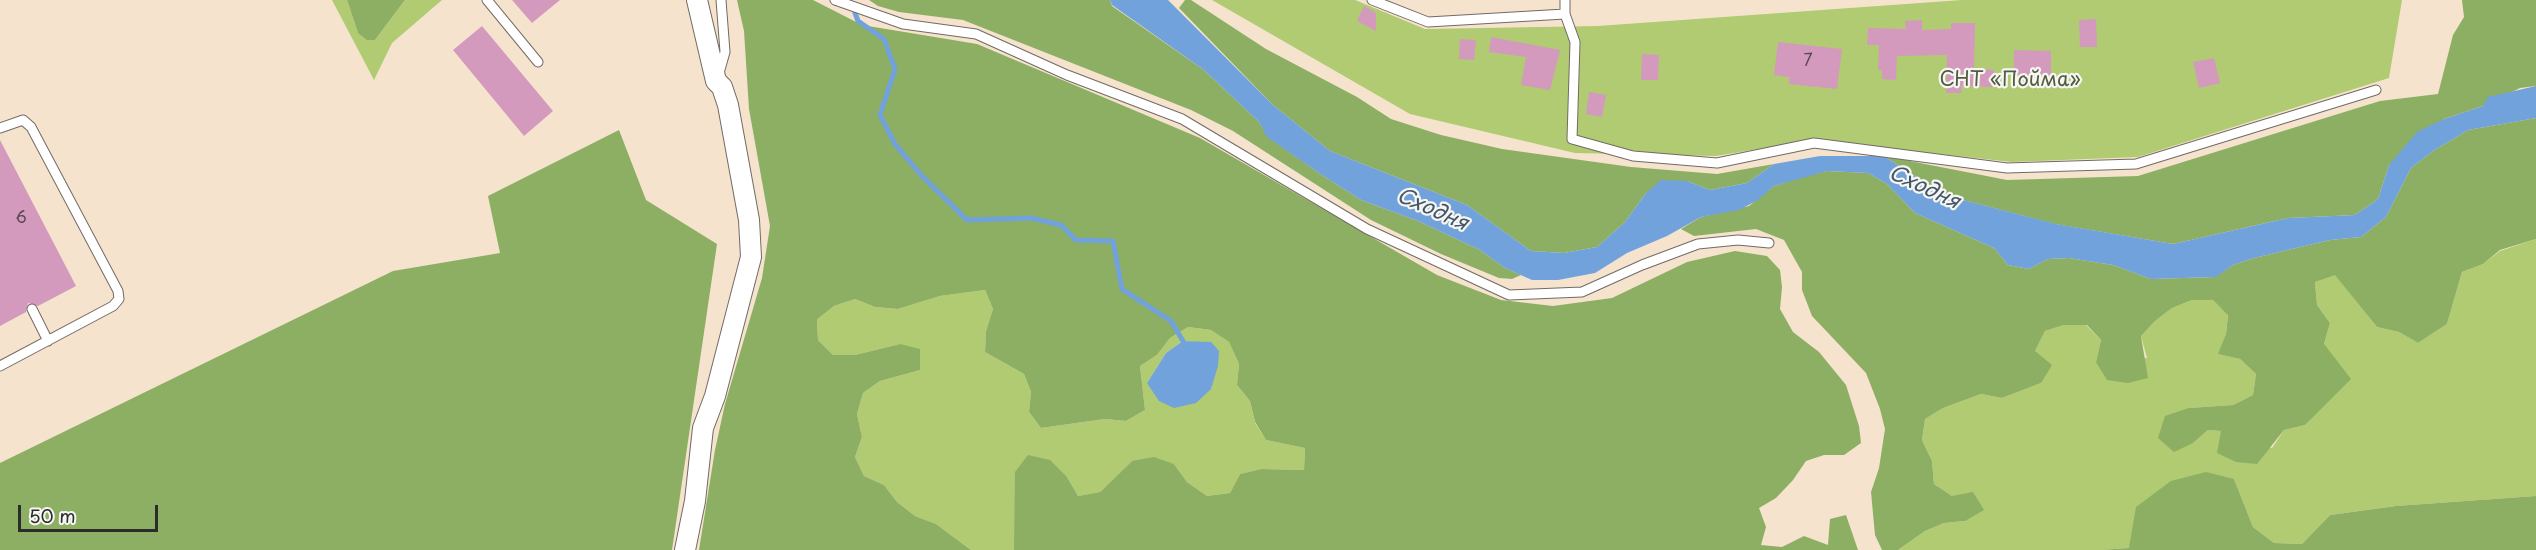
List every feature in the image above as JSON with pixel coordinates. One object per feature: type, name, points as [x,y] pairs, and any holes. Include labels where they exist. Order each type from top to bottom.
[{"type":"street","points":[[684,550],[695,501],[703,428],[715,396],[751,257],[748,220],[728,105],[723,87],[716,81],[697,0]]},
{"type":"lane","points":[[487,0],[538,62]]},
{"type":"lane","points":[[716,81],[725,52],[721,0]]},
{"type":"lane","points":[[835,0],[903,24],[976,34],[1067,75],[1182,119],[1367,229],[1509,295],[1582,292],[1642,265],[1698,244],[1738,240],[1769,243]]},
{"type":"lane","points":[[1372,0],[1428,22],[1565,14]]},
{"type":"lane","points":[[1565,0],[1565,14],[1575,42],[1572,139],[1633,156],[1717,163],[1814,143],[2007,168],[2136,165],[2376,90]]},
{"type":"lane","points":[[0,128],[23,120],[31,127],[118,291],[119,299],[113,306],[0,366]]},
{"type":"lane","points":[[32,309],[48,341]]},
{"type":"green space","points":[[332,0],[347,0],[358,33],[375,40],[405,0],[442,0],[392,43],[374,80]]},
{"type":"green space","points":[[347,0],[405,0],[375,40],[367,40],[358,33]]},
{"type":"green space","points":[[737,0],[813,0],[862,25],[977,44],[1200,138],[1437,275],[1501,300],[1553,306],[1612,298],[1687,262],[1735,251],[1767,256],[1780,270],[1782,287],[1780,309],[1793,332],[1819,352],[1846,385],[1859,426],[1861,443],[1844,455],[1824,455],[1806,461],[1793,480],[1776,498],[1759,508],[1766,527],[1761,545],[1782,547],[1804,536],[1828,545],[1830,519],[1846,515],[1858,550],[1014,550],[1015,472],[1028,455],[1050,460],[1067,477],[1078,496],[1100,492],[1132,461],[1154,457],[1174,464],[1187,482],[1207,496],[1230,493],[1240,474],[1261,469],[1304,470],[1305,448],[1266,440],[1255,422],[1250,401],[1237,385],[1239,364],[1229,342],[1211,330],[1188,327],[1170,338],[1157,355],[1140,366],[1145,410],[1126,421],[1105,419],[1041,428],[1029,412],[1031,392],[1024,374],[985,352],[986,331],[993,309],[985,290],[940,296],[898,309],[875,307],[855,299],[834,306],[817,319],[818,340],[833,355],[855,355],[900,344],[920,349],[920,370],[880,381],[863,393],[857,414],[862,437],[855,457],[864,476],[884,485],[897,502],[915,516],[936,524],[971,550],[699,550],[725,404],[762,278],[770,226],[749,109],[744,31]]},
{"type":"green space","points":[[869,0],[1110,0],[1112,6],[1204,70],[1259,122],[1268,137],[1322,175],[1361,200],[1418,221],[1480,250],[1505,268],[1521,275],[1512,279],[1499,278],[1441,254],[1371,220],[1233,131],[1191,110],[963,20],[899,12],[878,6]]},
{"type":"green space","points":[[1185,0],[1191,0],[1266,49],[1357,97],[1391,119],[1441,135],[1502,149],[1631,167],[1717,174],[1774,164],[1747,183],[1710,190],[1687,181],[1646,193],[1625,222],[1597,247],[1564,253],[1531,251],[1467,205],[1330,151],[1273,105],[1179,8]]},
{"type":"green space","name":"СНТ «Пойма»","points":[[1212,0],[1355,0],[1425,29],[1598,26],[1962,0],[2402,0],[2389,78],[2138,157],[2012,162],[1813,140],[1716,156],[1575,153],[1410,114]]},
{"type":"green space","points":[[2462,0],[2536,0],[2536,86],[2520,88],[2483,106],[2444,119],[2389,165],[2378,199],[2355,215],[2288,218],[2173,244],[2055,224],[1944,195],[1884,156],[2007,180],[2138,176],[2380,101],[2438,94],[2453,35],[2464,17]]},
{"type":"green space","points":[[2536,118],[2536,239],[2500,250],[2483,264],[2462,272],[2447,324],[2418,343],[2399,332],[2377,327],[2335,275],[2315,282],[2317,305],[2330,323],[2324,344],[2351,379],[2305,425],[2284,430],[2257,464],[2236,462],[2217,453],[2221,431],[2208,430],[2193,443],[2174,452],[2158,438],[2165,416],[2189,408],[2233,405],[2253,395],[2256,374],[2240,359],[2218,354],[2226,334],[2228,315],[2213,300],[2192,300],[2172,308],[2155,321],[2141,336],[2148,378],[2128,383],[2107,380],[2096,362],[2101,340],[2087,325],[2064,325],[2045,331],[2035,351],[2052,365],[2041,383],[2002,398],[1981,394],[1943,408],[1925,419],[1922,440],[1932,461],[1934,484],[1952,496],[1973,492],[1984,510],[1965,521],[1944,523],[1925,531],[1898,550],[1882,550],[1875,535],[1871,492],[1879,468],[1885,429],[1880,409],[1866,373],[1812,316],[1802,290],[1802,272],[1784,240],[1756,229],[1694,236],[1681,229],[1701,217],[1749,206],[1774,186],[1806,176],[1827,171],[1868,173],[1887,184],[1915,213],[1994,248],[2008,265],[2029,269],[2048,259],[2069,258],[2113,265],[2151,279],[2215,277],[2233,265],[2254,258],[2330,240],[2361,237],[2386,217],[2411,168],[2433,151],[2468,130]]},
{"type":"green space","points":[[619,130],[646,200],[717,244],[672,550],[0,550],[0,463],[393,271],[500,253],[488,196]]},
{"type":"green space","points":[[2536,239],[2536,496],[2396,506],[2330,515],[2302,544],[2274,543],[2253,527],[2234,479],[2129,548],[1898,550],[1925,531],[1944,523],[1965,521],[1952,496],[1934,484],[1932,461],[1922,440],[1925,419],[1943,408],[1981,394],[2002,398],[2041,383],[2035,351],[2045,331],[2064,325],[2086,325],[2101,340],[2096,362],[2147,358],[2141,336],[2155,321],[2172,308],[2192,300],[2213,300],[2228,314],[2226,334],[2219,354],[2240,359],[2256,374],[2253,395],[2233,405],[2189,408],[2193,443],[2208,430],[2222,431],[2272,448],[2284,430],[2305,425],[2320,408],[2324,344],[2330,323],[2317,305],[2315,282],[2335,274],[2377,327],[2399,332],[2418,343],[2447,324],[2462,272],[2483,264],[2500,251]]},
{"type":"green space","points":[[985,290],[993,309],[986,331],[985,352],[1024,374],[1031,392],[1029,412],[1041,428],[1105,419],[1126,421],[1145,410],[1140,366],[1157,355],[1170,338],[1188,327],[1211,330],[1229,342],[1239,364],[1237,385],[1250,401],[1255,423],[1266,440],[1305,448],[1304,470],[1261,469],[1240,474],[1230,493],[1207,496],[1187,482],[1174,464],[1132,461],[1100,492],[1078,496],[1067,477],[1014,543],[1014,550],[971,550],[936,524],[915,516],[897,502],[884,485],[864,476],[855,457],[862,437],[857,414],[863,393],[880,381],[920,370],[900,344],[855,355],[833,355],[818,340],[817,318],[834,306],[855,299],[875,307],[898,309],[940,296]],"holes":[[[1183,341],[1197,342],[1219,351],[1211,389],[1147,383],[1166,353]]]},
{"type":"green space","points":[[2206,472],[2234,479],[2253,527],[2274,543],[2302,544],[2330,515],[2396,506],[2536,496],[2536,550],[2100,550],[2129,548],[2136,507],[2171,481]]},
{"type":"water","name":"Сходня","points":[[1110,0],[1168,0],[1273,105],[1330,151],[1467,205],[1531,251],[1564,253],[1597,247],[1625,222],[1646,193],[1661,180],[1687,181],[1710,190],[1747,183],[1774,164],[1820,156],[1884,156],[1944,195],[2056,224],[2173,244],[2288,218],[2355,215],[2378,199],[2389,165],[2417,132],[2444,119],[2483,106],[2488,97],[2536,86],[2536,118],[2468,130],[2433,151],[2411,168],[2386,217],[2361,237],[2330,240],[2254,258],[2233,265],[2216,277],[2151,279],[2113,265],[2069,258],[2048,259],[2029,269],[2008,265],[1994,248],[1915,213],[1887,184],[1868,173],[1827,171],[1774,186],[1758,200],[1739,210],[1701,217],[1667,236],[1627,253],[1595,273],[1558,280],[1532,280],[1505,268],[1480,250],[1418,221],[1361,200],[1322,175],[1267,137],[1259,122],[1204,70],[1112,5]]},
{"type":"water","points":[[1183,341],[1211,342],[1219,351],[1218,366],[1211,389],[1196,403],[1174,408],[1159,401],[1147,383],[1166,353]]},
{"type":"building","points":[[512,0],[560,0],[532,23]]},
{"type":"building","points":[[1364,6],[1376,13],[1376,31],[1357,21]]},
{"type":"building","points":[[2096,19],[2097,47],[2080,47],[2079,20]]},
{"type":"building","points":[[1922,20],[1922,30],[1951,29],[1951,23],[1975,23],[1974,69],[1994,70],[1994,87],[1961,86],[1962,93],[1946,93],[1947,55],[1897,56],[1896,80],[1882,79],[1882,70],[1878,70],[1879,45],[1867,45],[1868,28],[1906,29],[1905,21]]},
{"type":"building","points":[[482,26],[553,111],[524,136],[453,50]]},
{"type":"building","points":[[1491,37],[1560,50],[1550,90],[1521,85],[1526,57],[1489,52]]},
{"type":"building","points":[[1460,39],[1476,40],[1474,60],[1459,59]]},
{"type":"building","points":[[1778,42],[1842,49],[1837,89],[1789,84],[1789,77],[1774,75]]},
{"type":"building","points":[[2014,50],[2051,51],[2051,75],[2014,75]]},
{"type":"building","points":[[1642,54],[1659,55],[1658,80],[1641,80]]},
{"type":"building","points":[[2214,58],[2220,83],[2199,88],[2193,62]]},
{"type":"building","points":[[1589,92],[1606,95],[1602,117],[1586,114]]},
{"type":"building","points":[[0,140],[76,286],[38,306],[28,303],[26,312],[0,326]]},
{"type":"waterway","points":[[855,13],[858,21],[884,39],[895,69],[880,115],[895,144],[921,175],[967,220],[1031,218],[1061,225],[1076,240],[1113,241],[1122,289],[1171,321],[1183,341]]}]
